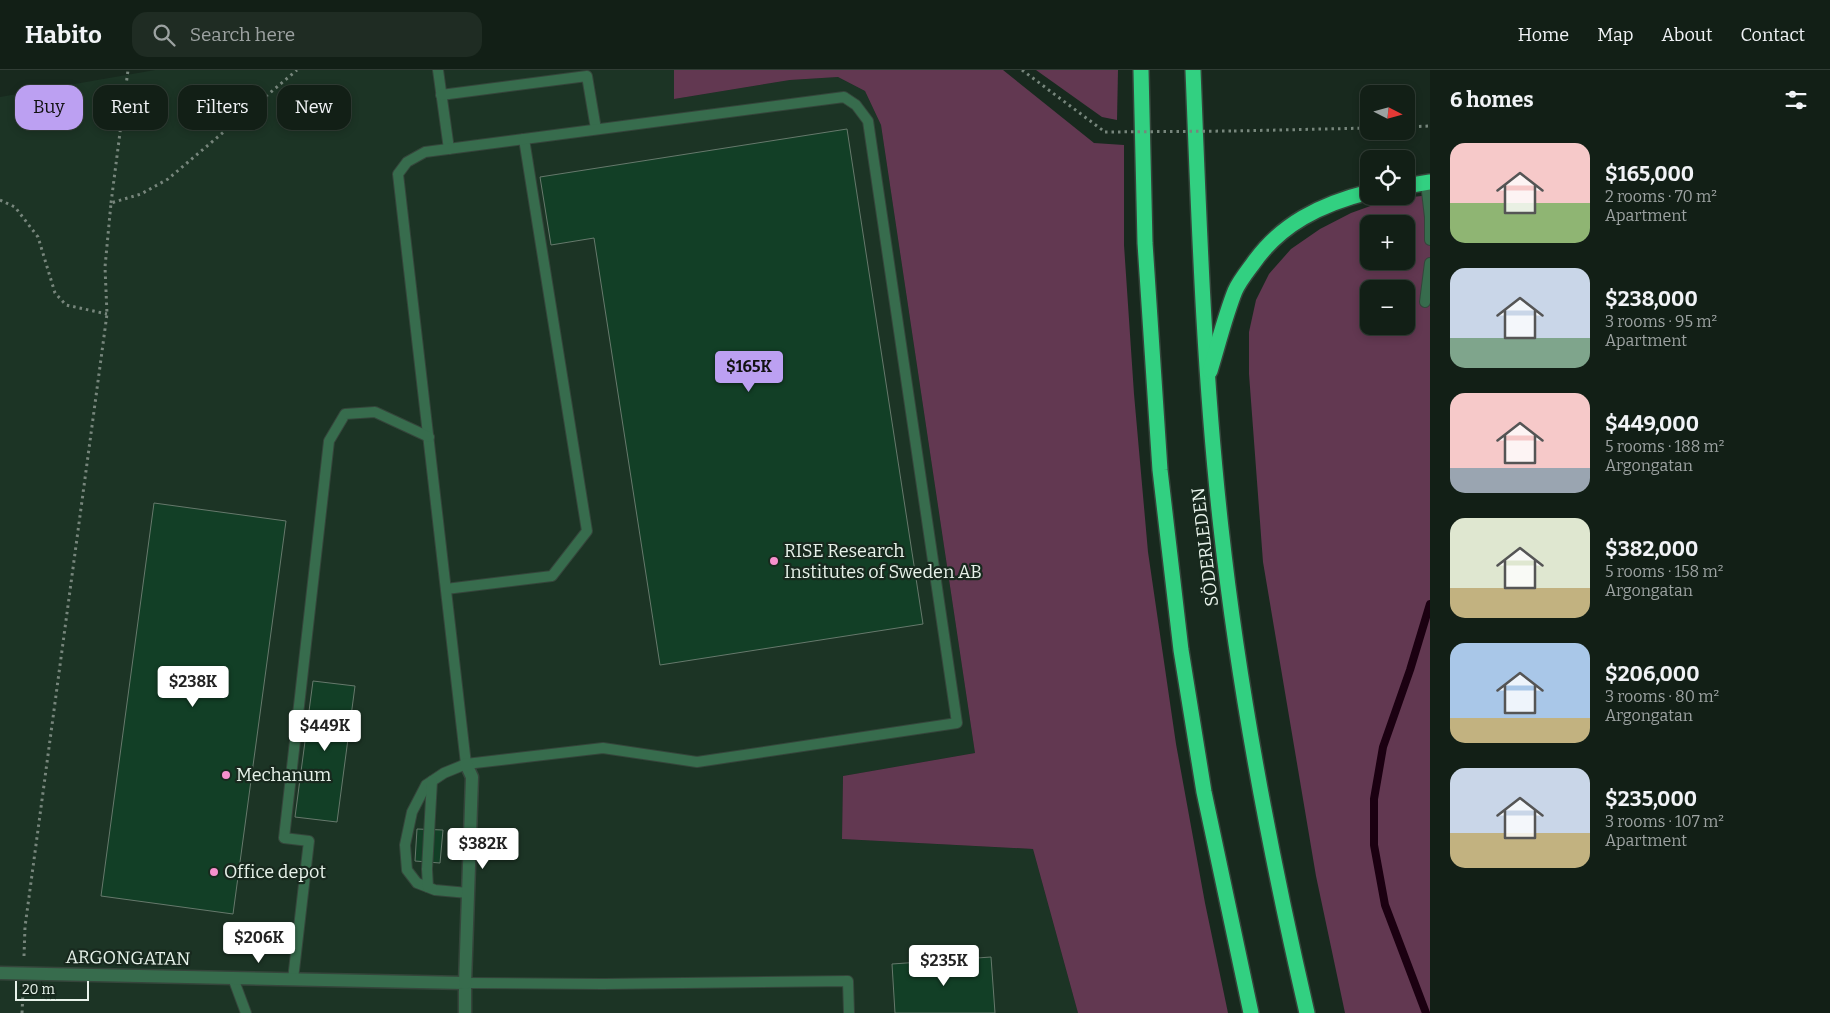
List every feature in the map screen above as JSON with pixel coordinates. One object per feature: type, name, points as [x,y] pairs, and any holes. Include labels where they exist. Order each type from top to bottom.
[{"type":"highway","name":"SÖDERLEDEN","points":[[1141,70],[1144,242],[1160,470],[1171,565],[1181,650],[1204,792],[1251,1013]]},
{"type":"highway","name":"SÖDERLEDEN","points":[[1193,70],[1207,382],[1221,528],[1242,685],[1267,824],[1307,1013]]},
{"type":"highway","points":[[1415,185],[1428,183]]},
{"type":"highway","points":[[1207,382],[1236,290],[1261,251],[1280,232],[1297,220],[1334,203],[1360,195]]},
{"type":"street","points":[[465,1013],[472,777],[466,764]]},
{"type":"street","name":"ARGONGATAN","points":[[0,973],[465,983]]},
{"type":"lane","points":[[438,70],[449,149]]},
{"type":"lane","points":[[441,95],[587,76],[596,129]]},
{"type":"lane","points":[[466,764],[398,174],[407,162],[425,152],[844,96],[856,104],[868,121],[957,723],[697,762],[602,748],[466,764],[444,773],[426,785],[412,812],[404,845],[407,870],[416,883],[436,890],[468,893]]},
{"type":"lane","points":[[446,589],[552,576],[588,531],[524,139]]},
{"type":"lane","points":[[1428,183],[1430,240]]},
{"type":"lane","points":[[1425,302],[1430,263]]},
{"type":"lane","points":[[294,979],[309,841],[284,838],[329,441],[345,414],[375,412],[429,438]]},
{"type":"lane","points":[[428,887],[427,869],[432,781]]},
{"type":"lane","points":[[233,978],[246,1013]]},
{"type":"lane","points":[[465,983],[603,984],[848,980],[849,1013]]},
{"type":"path","points":[[22,1013],[25,927],[106,314],[104,267],[128,70]]},
{"type":"path","points":[[111,203],[141,194],[168,179],[297,70]]},
{"type":"path","points":[[1022,70],[1105,132],[1360,128]]},
{"type":"path","points":[[1415,127],[1430,126]]},
{"type":"path","points":[[0,200],[15,207],[38,237],[55,293],[66,305],[106,314]]},
{"type":"shaded area","points":[[155,70],[674,70],[674,99],[790,80],[838,77],[865,91],[881,125],[975,753],[843,776],[842,839],[1033,849],[1078,1013],[0,1013],[0,97],[15,94],[15,130],[83,130],[83,85],[69,85]]},
{"type":"shaded area","points":[[674,70],[1003,70],[1094,143],[1124,145],[1124,245],[1134,394],[1148,552],[1176,744],[1205,903],[1228,1013],[1078,1013],[1033,849],[842,839],[843,776],[975,753],[881,125],[865,91],[838,77],[790,80],[674,99]]},
{"type":"shaded area","points":[[1036,70],[1118,70],[1117,120],[1102,117]]},
{"type":"shaded area","points":[[1430,195],[1430,1013],[1345,1013],[1316,876],[1263,562],[1249,374],[1249,332],[1256,300],[1269,274],[1291,249],[1320,229],[1351,213],[1373,205],[1415,205],[1415,197]]},
{"type":"building","points":[[847,129],[923,624],[660,665],[594,238],[551,245],[540,177]]},
{"type":"building","points":[[154,503],[286,521],[233,914],[101,896]]},
{"type":"building","points":[[313,681],[355,686],[337,822],[295,817]]},
{"type":"building","points":[[417,829],[443,830],[440,863],[415,861]]},
{"type":"building","points":[[991,957],[995,1013],[895,1013],[892,964]]},
{"type":"waterway","points":[[1426,1013],[1385,905],[1374,845],[1374,799],[1383,747],[1410,670],[1430,604]]},
{"type":"place","name":"RISE Research Institutes of Sweden AB","points":[[774,561]]},
{"type":"place","name":"Mechanum","points":[[226,775]]},
{"type":"place","name":"Office depot","points":[[214,872]]}]
